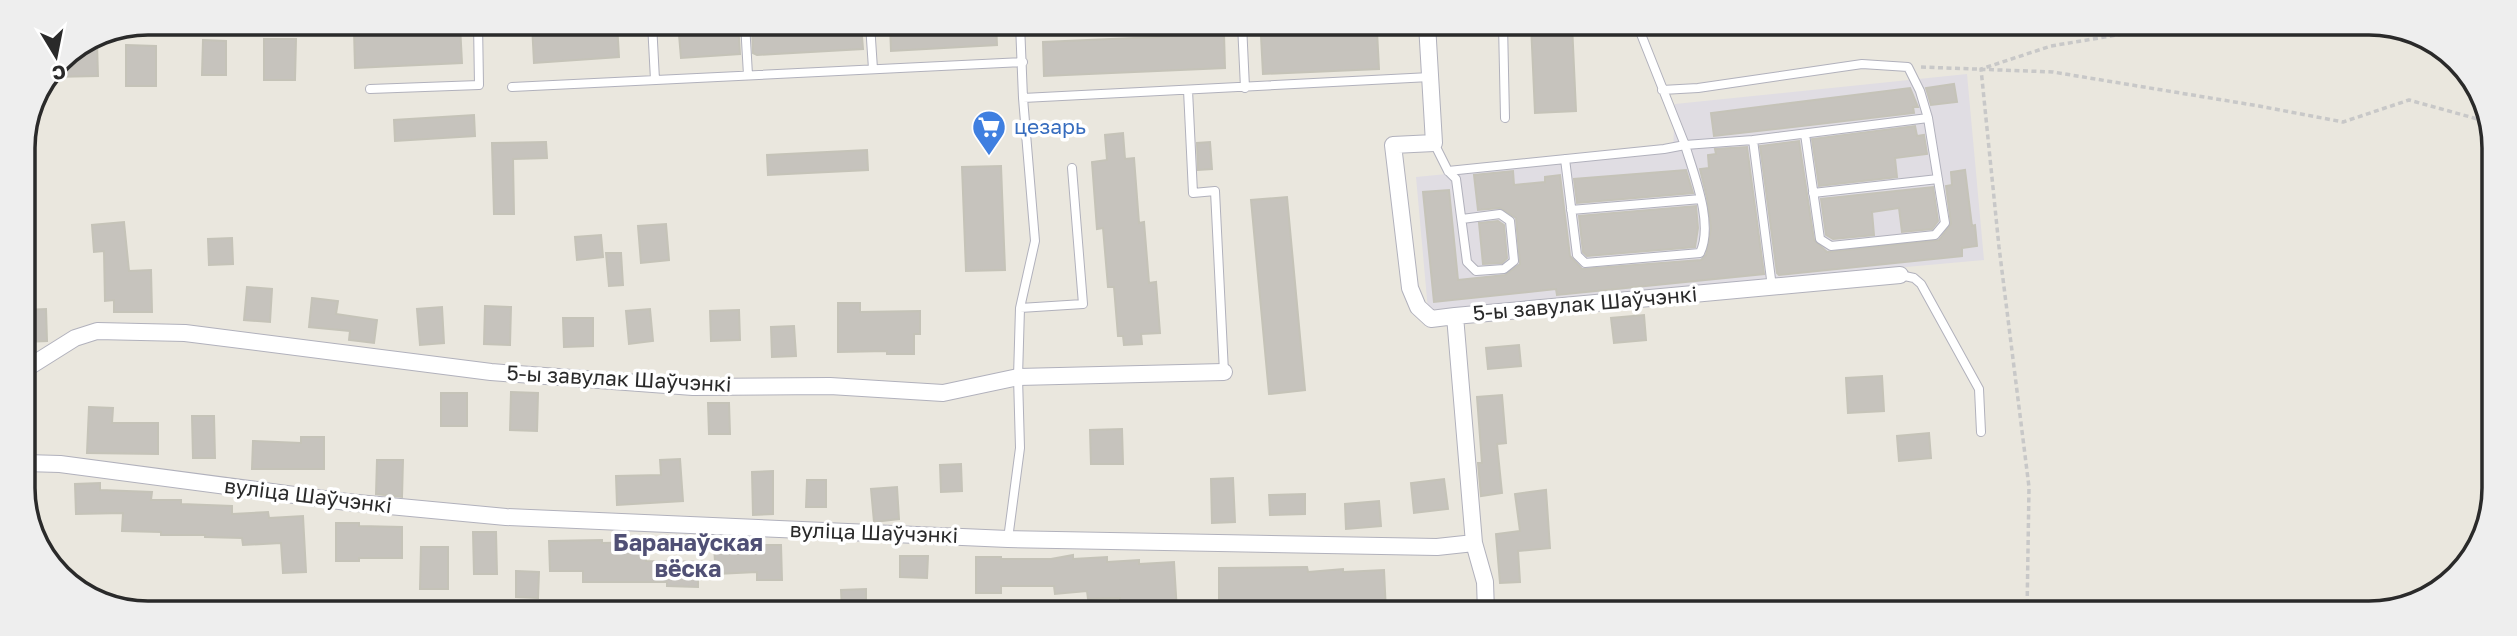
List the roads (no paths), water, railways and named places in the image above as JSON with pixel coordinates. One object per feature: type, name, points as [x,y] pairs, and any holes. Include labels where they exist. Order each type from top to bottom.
[{"type":"street","points":[[1428,35],[1434,143],[1393,145],[1410,288],[1418,307],[1431,319],[1455,316]]},
{"type":"street","name":"5-ы завулак Шаўчэнкі","points":[[1486,601],[1485,582],[1474,543],[1455,316],[1900,275]]},
{"type":"street","name":"5-ы завулак Шаўчэнкі","points":[[35,363],[75,338],[97,331],[185,333],[491,372],[693,387],[830,387],[943,393],[1018,377],[1224,372]]},
{"type":"street","name":"вуліца Шаўчэнкі","points":[[35,463],[60,464],[347,502],[506,517],[1008,539],[1423,547],[1474,543]]},
{"type":"lane","points":[[370,89],[480,86],[478,35]]},
{"type":"lane","points":[[653,35],[655,80]]},
{"type":"lane","points":[[746,35],[748,75]]},
{"type":"lane","points":[[871,35],[873,69]]},
{"type":"lane","points":[[1008,539],[1020,449],[1020,307],[1035,241],[1023,98],[1021,35]]},
{"type":"lane","points":[[1243,35],[1245,88]]},
{"type":"lane","points":[[1503,35],[1505,118]]},
{"type":"lane","points":[[1565,159],[1577,255],[1585,263],[1700,253],[1706,240],[1701,200],[1685,145],[1641,35]]},
{"type":"lane","points":[[512,87],[1023,62]]},
{"type":"lane","points":[[1662,90],[1698,88],[1862,64],[1908,67],[1920,91],[1928,118],[1945,223],[1935,235],[1831,246],[1820,239],[1805,134]]},
{"type":"lane","points":[[1023,98],[1430,77]]},
{"type":"lane","points":[[1188,90],[1193,192],[1215,191],[1224,372]]},
{"type":"lane","points":[[1448,171],[1753,140],[1928,118]]},
{"type":"lane","points":[[1753,140],[1772,287]]},
{"type":"lane","points":[[1434,143],[1448,171],[1456,179],[1467,262],[1476,271],[1504,269],[1514,261],[1510,221],[1500,214],[1462,219]]},
{"type":"lane","points":[[1020,307],[1083,304],[1072,168]]},
{"type":"lane","points":[[1814,193],[1938,179]]},
{"type":"lane","points":[[1571,210],[1701,200]]},
{"type":"lane","points":[[1900,275],[1914,278],[1921,284],[1979,389],[1981,432]]},
{"type":"place","name":"цезарь","points":[[989,157]]},
{"type":"district","name":"Баранаўская вёска","points":[[688,556]]}]
